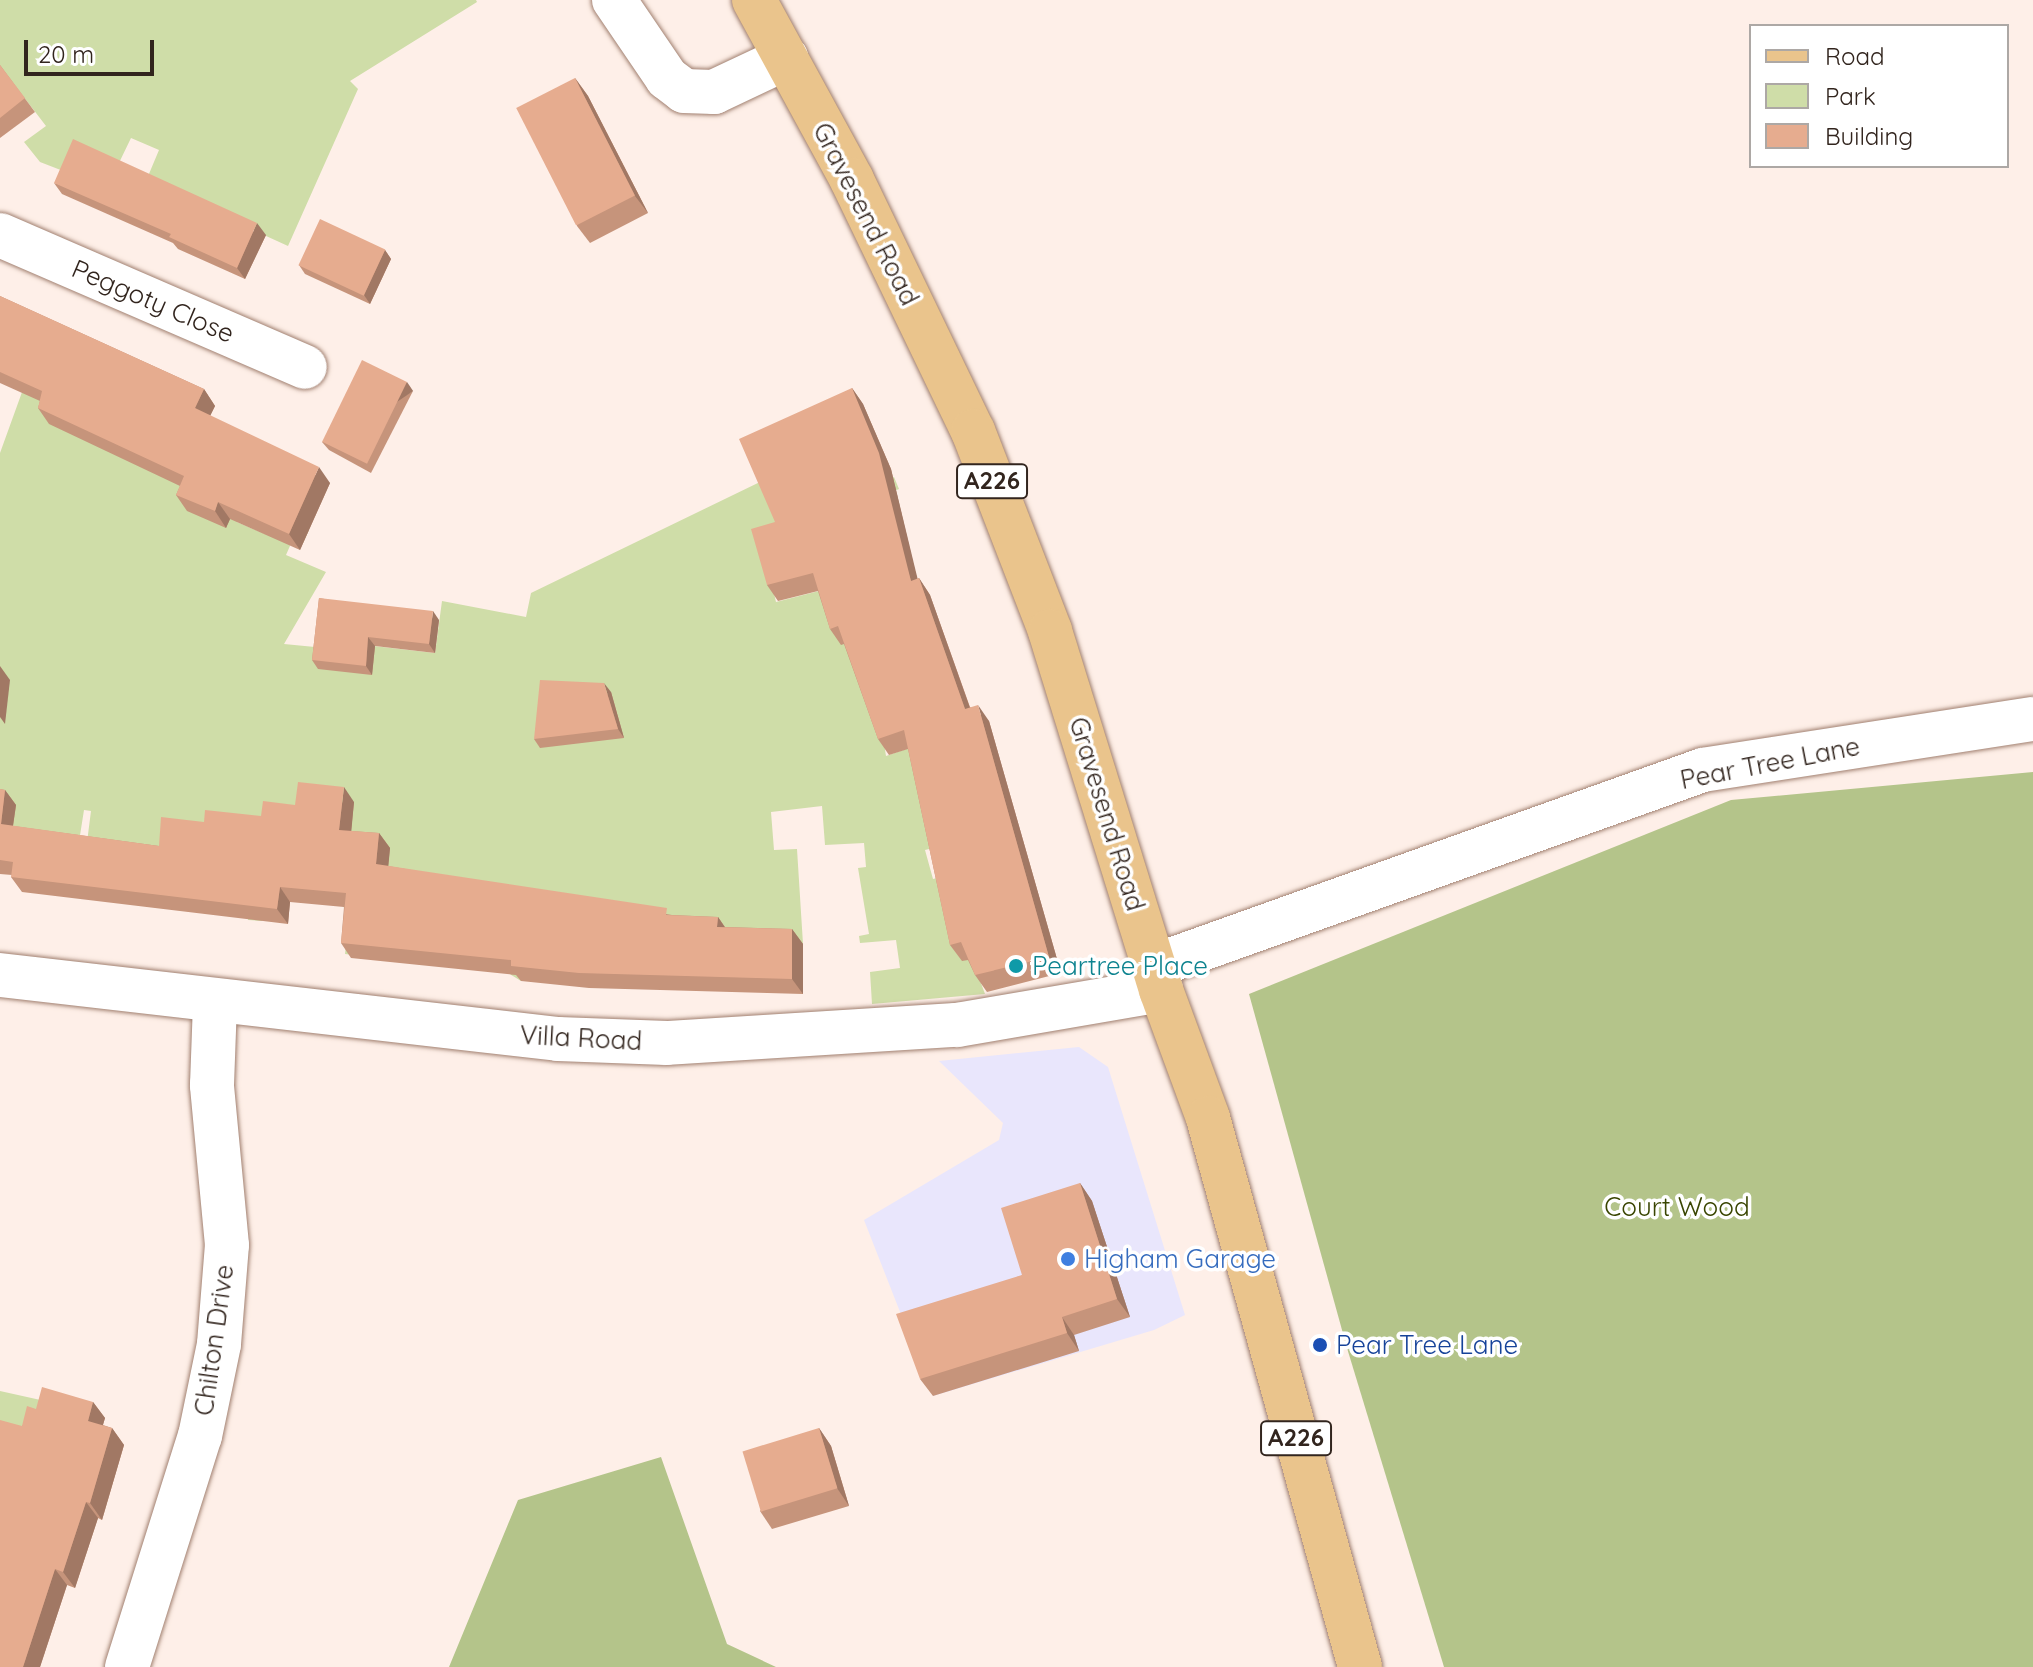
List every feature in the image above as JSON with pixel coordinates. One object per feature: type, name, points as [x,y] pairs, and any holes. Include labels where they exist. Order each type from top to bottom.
[{"type":"main road","name":"Gravesend Road","points":[[754,0],[852,180],[973,431],[1050,631],[1157,978],[1221,1164],[1360,1667]]},
{"type":"street","points":[[614,0],[667,78],[684,91],[714,92],[786,58]]},
{"type":"street","name":"Peggoty Close","points":[[0,235],[305,367]]},
{"type":"street","name":"Pear Tree Lane","points":[[1157,978],[1703,770],[2033,719]]},
{"type":"street","name":"Villa Road","points":[[0,975],[215,1003],[558,1039],[667,1043],[957,1025],[1157,978]]},
{"type":"street","name":"Chilton Drive","points":[[127,1667],[200,1436],[219,1344],[227,1245],[212,1085],[215,1003]]},
{"type":"shaded area","points":[[1079,1047],[1108,1067],[1185,1315],[1154,1330],[933,1396],[864,1220],[999,1140],[1003,1123],[939,1061]]},
{"type":"green space","points":[[0,0],[477,2],[350,81],[358,89],[288,246],[146,181],[159,150],[131,138],[117,167],[71,174],[40,162],[24,142],[46,126],[0,66]]},
{"type":"green space","points":[[30,370],[238,498],[237,522],[265,534],[274,514],[309,530],[303,543],[293,539],[286,555],[326,572],[284,644],[315,647],[321,640],[435,653],[442,601],[526,617],[531,593],[762,481],[828,505],[894,477],[899,489],[763,545],[776,602],[858,581],[886,756],[912,747],[970,839],[925,850],[933,879],[976,868],[972,959],[985,994],[872,1004],[870,972],[900,968],[896,940],[860,943],[859,936],[869,934],[858,868],[866,867],[864,843],[825,845],[822,806],[771,812],[774,850],[797,849],[803,944],[529,904],[521,981],[508,973],[345,954],[350,909],[343,907],[306,820],[274,816],[262,921],[248,920],[257,830],[168,871],[86,850],[91,811],[84,810],[78,848],[16,867],[0,803],[0,453]]},
{"type":"green space","name":"Court Wood","points":[[2033,772],[2033,1667],[1444,1667],[1347,1348],[1249,994],[1731,800]]},
{"type":"green space","points":[[0,1391],[54,1403],[0,1452]]},
{"type":"green space","points":[[661,1457],[727,1644],[776,1667],[449,1667],[518,1500]]},
{"type":"building","points":[[0,65],[25,98],[0,118]]},
{"type":"building","points":[[575,78],[635,196],[576,226],[516,108]]},
{"type":"building","points":[[73,139],[257,223],[237,268],[169,237],[171,234],[54,183]]},
{"type":"building","points":[[320,219],[385,249],[364,296],[298,265]]},
{"type":"building","points":[[0,296],[204,389],[195,408],[319,467],[289,534],[218,502],[215,511],[176,495],[184,476],[38,408],[42,391],[0,372]]},
{"type":"building","points":[[362,360],[407,382],[367,464],[322,442]]},
{"type":"building","points":[[852,388],[879,453],[911,581],[919,578],[965,709],[978,705],[1049,957],[975,975],[961,942],[950,945],[904,730],[878,739],[838,626],[830,629],[813,573],[767,585],[751,529],[775,522],[739,439]]},
{"type":"building","points":[[319,598],[433,611],[429,644],[368,637],[366,666],[312,660]]},
{"type":"building","points":[[540,680],[604,683],[618,729],[534,739]]},
{"type":"building","points":[[298,782],[344,787],[339,830],[379,833],[376,864],[667,908],[666,915],[718,917],[717,927],[792,929],[792,979],[579,973],[511,966],[511,960],[341,943],[346,893],[280,887],[277,909],[11,877],[13,862],[0,860],[0,789],[5,790],[1,824],[159,846],[161,817],[204,822],[205,810],[261,816],[263,801],[295,805]]},
{"type":"building","points":[[1080,1183],[1117,1299],[1062,1317],[1067,1333],[920,1379],[896,1314],[1022,1275],[1001,1208]]},
{"type":"building","points":[[42,1387],[93,1402],[88,1421],[112,1428],[90,1503],[86,1502],[63,1572],[55,1569],[23,1667],[0,1667],[0,1420],[22,1426],[27,1406],[36,1409]]},
{"type":"building","points":[[819,1428],[837,1488],[761,1512],[742,1451]]},
{"type":"place","name":"Peartree Place","points":[[1016,966]]},
{"type":"place","name":"Higham Garage","points":[[1068,1259]]},
{"type":"place","name":"Pear Tree Lane","points":[[1320,1345]]}]
